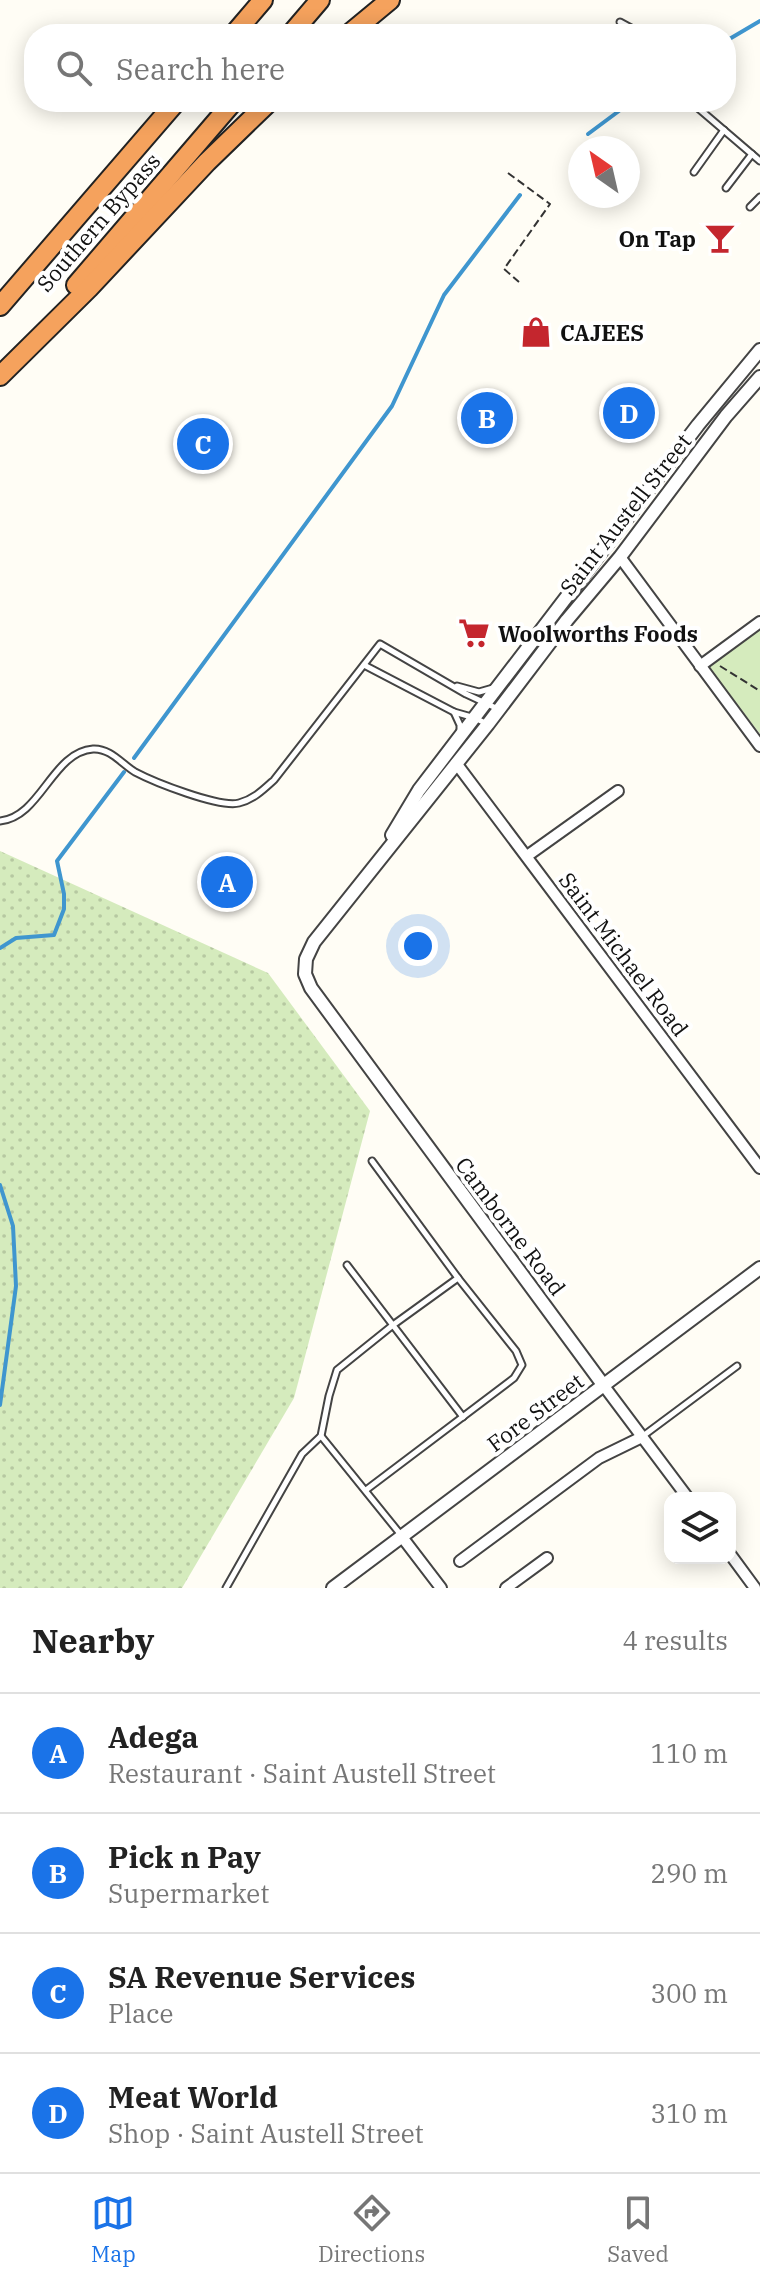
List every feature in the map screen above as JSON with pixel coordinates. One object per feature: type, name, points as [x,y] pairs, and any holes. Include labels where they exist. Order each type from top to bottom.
[{"type":"highway","points":[[243,24],[263,0]]},
{"type":"highway","points":[[300,24],[320,0]]},
{"type":"highway","points":[[361,24],[390,0]]},
{"type":"highway","name":"Southern Bypass","points":[[0,306],[167,112]]},
{"type":"highway","name":"Southern Bypass","points":[[0,375],[224,112]]},
{"type":"highway","points":[[0,375],[89,288],[207,162],[259,112]]},
{"type":"street","name":"Saint Austell Street","points":[[374,865],[419,790],[698,425],[760,350]]},
{"type":"street","name":"Saint Austell Street","points":[[305,974],[306,959],[314,942],[620,557],[726,416],[760,377]]},
{"type":"street","points":[[620,557],[705,663],[760,746]]},
{"type":"street","points":[[705,663],[760,622]]},
{"type":"street","name":"Saint Michael Road","points":[[456,763],[760,1168]]},
{"type":"street","points":[[527,856],[618,791]]},
{"type":"street","name":"Camborne Road","points":[[305,974],[311,988],[683,1492]]},
{"type":"street","name":"Fore Street","points":[[333,1588],[760,1268]]},
{"type":"street","points":[[460,1561],[599,1458],[642,1437]]},
{"type":"street","points":[[402,1537],[441,1588]]},
{"type":"street","points":[[506,1588],[547,1558]]},
{"type":"street","points":[[736,1562],[755,1588]]},
{"type":"lane","points":[[620,22],[624,24]]},
{"type":"lane","points":[[703,112],[760,161]]},
{"type":"lane","points":[[694,172],[724,130]]},
{"type":"lane","points":[[726,188],[752,154]]},
{"type":"lane","points":[[750,207],[760,197]]},
{"type":"lane","points":[[0,821],[13,819],[23,812],[77,753],[95,749],[104,750],[135,772],[218,803],[236,804],[258,796],[274,780],[380,644],[499,709]]},
{"type":"lane","points":[[364,665],[454,712],[488,724]]},
{"type":"lane","points":[[448,683],[483,692],[499,684],[510,673]]},
{"type":"lane","points":[[450,750],[460,729],[454,712]]},
{"type":"lane","points":[[366,1490],[514,1378],[522,1365],[516,1351],[372,1161]]},
{"type":"lane","points":[[347,1265],[463,1417]]},
{"type":"lane","points":[[226,1588],[302,1454],[321,1436],[337,1370],[458,1278]]},
{"type":"lane","points":[[642,1437],[737,1366]]},
{"type":"lane","points":[[321,1436],[402,1537]]},
{"type":"path","points":[[508,173],[550,204],[504,269],[519,282]]},
{"type":"path","points":[[705,663],[760,691]]},
{"type":"green space","points":[[760,628],[760,734],[709,667]]},
{"type":"green space","points":[[0,851],[268,973],[370,1111],[294,1398],[182,1588],[0,1588]]},
{"type":"waterway","points":[[736,35],[760,21]]},
{"type":"waterway","points":[[588,134],[618,112]]},
{"type":"waterway","points":[[134,758],[392,406],[444,295],[520,195]]},
{"type":"waterway","points":[[0,948],[16,938],[54,935],[64,909],[57,861],[124,772]]},
{"type":"waterway","points":[[0,1185],[13,1226],[16,1286],[0,1405]]},
{"type":"place","name":"On Tap","points":[[720,238]]},
{"type":"place","name":"CAJEES","points":[[536,332]]},
{"type":"place","name":"Meat World","points":[[629,413]]},
{"type":"place","name":"Pick n Pay","points":[[487,418]]},
{"type":"place","name":"SA Revenue Services","points":[[203,444]]},
{"type":"place","name":"Woolworths Foods","points":[[474,633]]},
{"type":"place","name":"Adega","points":[[227,882]]}]
